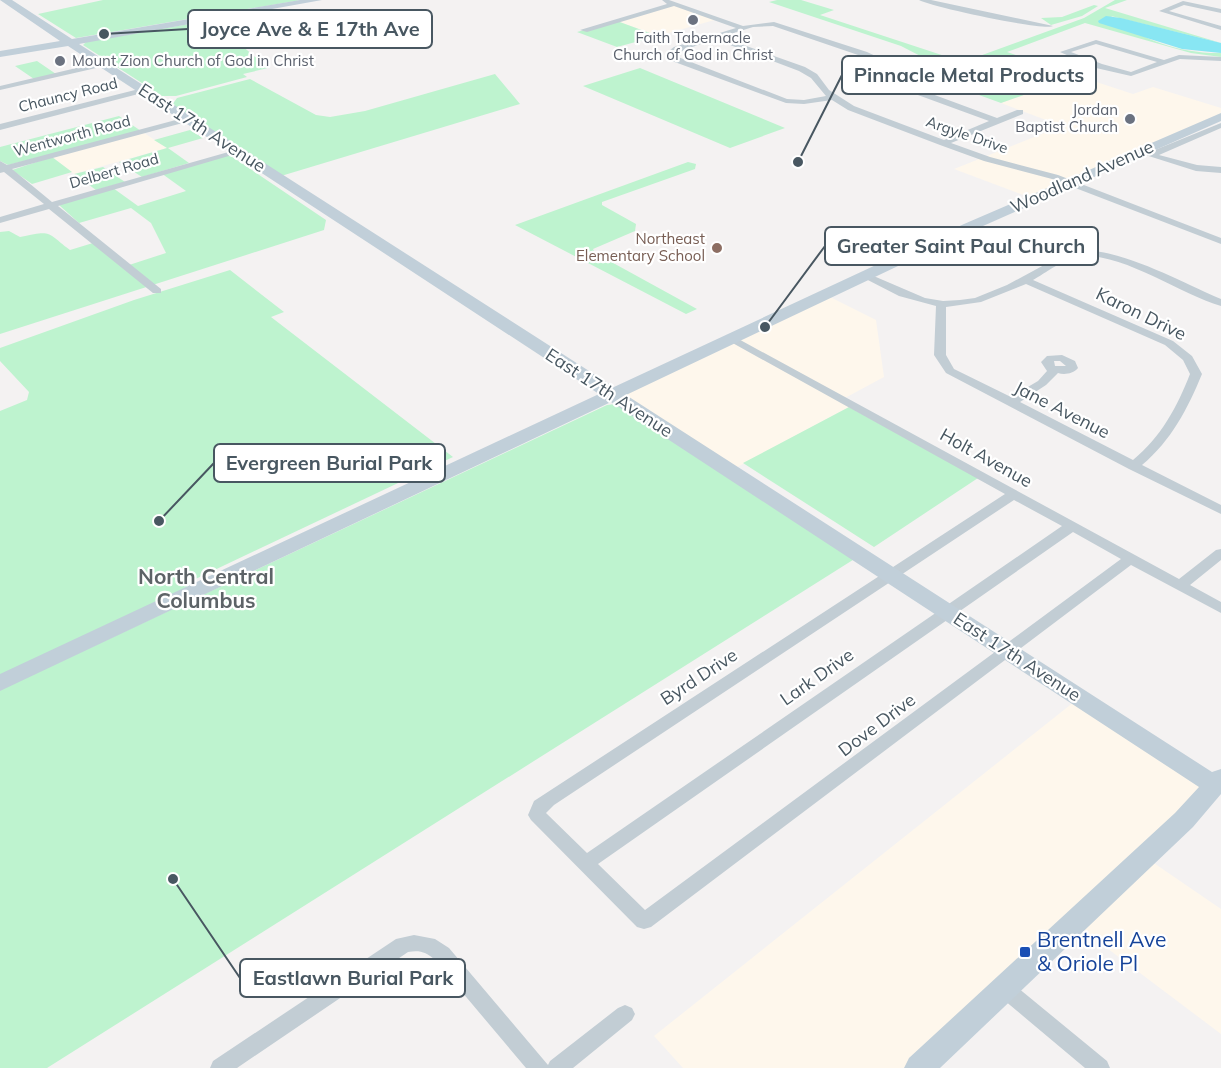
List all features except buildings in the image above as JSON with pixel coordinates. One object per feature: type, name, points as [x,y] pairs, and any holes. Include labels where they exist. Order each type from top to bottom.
[{"type":"street","name":"East 17th Avenue","points":[[5,0],[889,575],[1217,782]]},
{"type":"street","points":[[0,54],[317,0]]},
{"type":"street","points":[[663,0],[743,28]]},
{"type":"street","points":[[922,0],[1049,26]]},
{"type":"street","points":[[1221,11],[1183,3],[1162,11],[1221,28]]},
{"type":"street","points":[[584,30],[674,4]]},
{"type":"street","points":[[833,98],[786,101],[675,59],[669,53],[752,25],[782,26],[864,54],[879,61],[910,89],[996,121]]},
{"type":"street","name":"Argyle Drive","points":[[714,37],[802,69],[814,76],[833,98],[851,108],[987,159],[1068,182],[1221,240]]},
{"type":"street","points":[[1164,62],[1092,42],[1065,51],[1064,54],[1131,74],[1179,57],[1205,56],[1221,59]]},
{"type":"street","points":[[0,88],[102,63]]},
{"type":"street","name":"Chauncy Road","points":[[0,127],[142,90]]},
{"type":"street","points":[[943,143],[1020,112]]},
{"type":"street","name":"Woodland Avenue","points":[[0,683],[865,276],[1068,182],[1145,153],[1221,117]]},
{"type":"street","name":"Wentworth Road","points":[[2,168],[187,119]]},
{"type":"street","points":[[1145,153],[1221,125]]},
{"type":"street","name":"Delbert Road","points":[[0,220],[236,151]]},
{"type":"street","points":[[1145,153],[1196,168],[1221,170]]},
{"type":"street","points":[[2,168],[157,291]]},
{"type":"street","points":[[865,276],[907,296],[941,304],[982,299],[1074,253],[1087,252],[1110,258],[1221,303]]},
{"type":"street","name":"Karon Drive","points":[[1023,279],[1169,343],[1188,358],[1196,374],[1186,399],[1161,441],[1133,466]]},
{"type":"street","name":"Jane Avenue","points":[[941,304],[940,355],[950,371],[1010,404],[1221,510]]},
{"type":"street","name":"Holt Avenue","points":[[733,339],[1221,608]]},
{"type":"street","points":[[1010,404],[1041,383],[1055,369]]},
{"type":"street","name":"Byrd Drive","points":[[644,921],[537,815],[540,806],[1014,494]]},
{"type":"street","name":"Lark Drive","points":[[586,863],[946,611],[1072,526]]},
{"type":"street","points":[[1181,585],[1221,553]]},
{"type":"street","name":"Dove Drive","points":[[644,921],[1010,651],[1131,558]]},
{"type":"street","points":[[919,1068],[1184,820],[1217,782]]},
{"type":"street","points":[[220,1068],[403,945],[416,941],[431,945],[442,954],[539,1068]]},
{"type":"street","points":[[1005,989],[1100,1068]]},
{"type":"street","points":[[557,1068],[625,1014]]},
{"type":"shaded area","points":[[675,4],[718,19],[658,36],[617,21]]},
{"type":"shaded area","points":[[1078,76],[1133,94],[1153,87],[1221,108],[1221,116],[1031,198],[954,169],[1062,126],[1001,103]]},
{"type":"shaded area","points":[[141,131],[167,148],[74,174],[50,155]]},
{"type":"shaded area","points":[[826,295],[876,320],[884,377],[843,399],[853,405],[726,473],[615,395]]},
{"type":"shaded area","points":[[1084,694],[1214,781],[1145,857],[1221,909],[1221,1034],[1075,924],[921,1068],[683,1068],[654,1036]]},
{"type":"green space","points":[[103,0],[301,0],[76,38],[38,14]]},
{"type":"green space","points":[[801,0],[834,10],[820,15],[963,62],[1084,18],[1115,0],[1127,0],[1105,8],[1221,43],[1111,16],[1123,25],[1163,44],[1192,51],[1221,53],[1221,57],[1191,53],[1085,23],[1007,52],[1078,76],[1001,103],[935,79],[945,75],[930,61],[901,46],[769,2]]},
{"type":"green space","points":[[1094,5],[1098,6],[1082,16],[1051,25],[1041,18],[1062,17]]},
{"type":"green space","points":[[212,20],[268,68],[243,74],[247,77],[176,96],[162,96],[83,45],[86,42]]},
{"type":"green space","points":[[617,21],[658,36],[617,47],[577,32]]},
{"type":"green space","points":[[37,61],[56,74],[34,79],[15,66]]},
{"type":"green space","points":[[640,68],[785,128],[730,148],[583,86]]},
{"type":"green space","points":[[495,74],[520,104],[281,176],[172,105],[177,98],[250,79],[316,115],[330,117],[365,111]]},
{"type":"green space","points":[[119,116],[141,131],[8,165],[0,161],[0,147]]},
{"type":"green space","points":[[190,130],[203,138],[168,148],[189,163],[142,177],[119,162],[167,148],[154,140]]},
{"type":"green space","points":[[228,154],[326,220],[324,230],[0,334],[0,232],[9,231],[20,237],[48,234],[70,250],[93,243],[129,265],[166,253],[151,223],[131,208],[79,223],[59,205],[113,188],[138,206],[186,191],[161,173]]},
{"type":"green space","points":[[52,157],[72,172],[32,184],[12,170]]},
{"type":"green space","points":[[688,162],[696,164],[695,169],[602,202],[602,205],[636,224],[635,231],[593,249],[595,253],[697,309],[686,314],[515,225]]},
{"type":"green space","points":[[103,167],[125,182],[96,190],[74,174]]},
{"type":"green space","points":[[230,270],[284,312],[271,317],[453,457],[185,584],[189,589],[0,679],[0,411],[27,400],[29,392],[0,361],[0,348],[134,300]]},
{"type":"green space","points":[[615,404],[856,558],[47,1068],[0,1068],[0,690],[607,405]]},
{"type":"green space","points":[[849,407],[978,478],[874,547],[743,463]]},
{"type":"water","points":[[1106,16],[1221,43],[1221,53],[1182,49],[1099,23],[1098,21]]},
{"type":"place","name":"Faith Tabernacle Church of God in Christ","points":[[693,20]]},
{"type":"place","name":"Joyce Ave & E 17th Ave","points":[[104,34]]},
{"type":"place","name":"Mount Zion Church of God in Christ","points":[[60,61]]},
{"type":"place","name":"Jordan Baptist Church","points":[[1130,119]]},
{"type":"place","name":"Pinnacle Metal Products","points":[[798,162]]},
{"type":"place","name":"Northeast Elementary School","points":[[717,248]]},
{"type":"place","name":"Greater Saint Paul Church","points":[[765,327]]},
{"type":"place","name":"Evergreen Burial Park","points":[[159,521]]},
{"type":"place","name":"Eastlawn Burial Park","points":[[173,879]]},
{"type":"place","name":"Brentnell Ave & Oriole Pl","points":[[1025,952]]},
{"type":"district","name":"North Central Columbus","points":[[206,589]]}]
